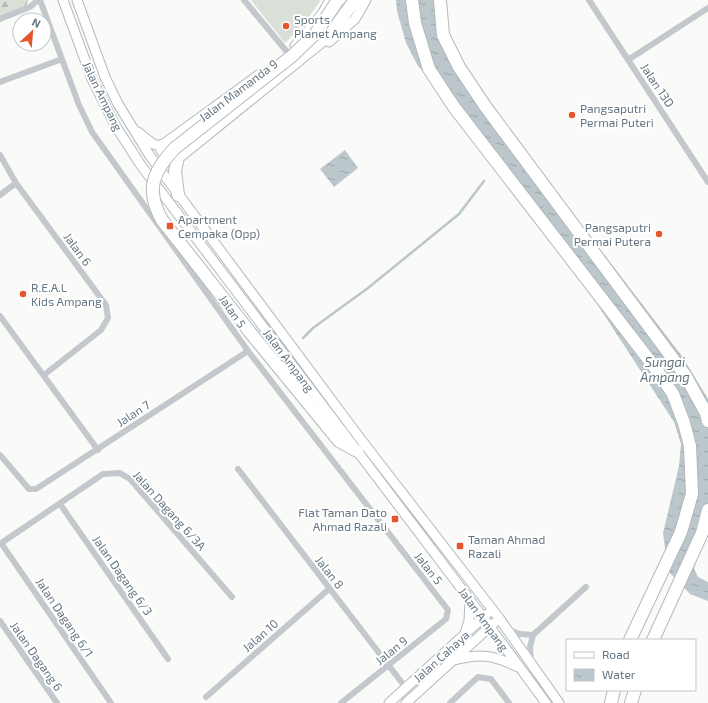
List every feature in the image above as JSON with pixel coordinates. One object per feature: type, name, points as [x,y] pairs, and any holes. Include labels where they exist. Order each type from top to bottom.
[{"type":"highway","points":[[338,0],[316,33],[292,56],[175,148],[163,161],[154,179],[153,198],[162,220],[249,331],[339,441],[354,447]]},
{"type":"highway","points":[[178,195],[175,171],[178,157],[330,34],[355,0]]},
{"type":"highway","points":[[412,0],[415,23],[429,69],[454,108],[656,369],[673,394],[684,423],[690,446],[692,494],[682,532],[630,639]]},
{"type":"highway","points":[[441,3],[443,35],[459,67],[480,100],[685,375],[706,413],[708,421]]},
{"type":"highway","points":[[162,146],[164,153],[170,156],[178,157]]},
{"type":"highway","points":[[653,639],[702,533],[708,510]]},
{"type":"highway","points":[[611,703],[614,691]]},
{"type":"highway","points":[[631,703],[635,691]]},
{"type":"main road","name":"Jalan Ampang","points":[[63,0],[92,79],[115,125],[140,164],[490,626],[546,703]]},
{"type":"main road","name":"Jalan Ampang","points":[[77,0],[105,77],[150,156],[359,436],[499,618],[559,703]]},
{"type":"main road","name":"Jalan Mamanda 9","points":[[162,146],[288,53],[322,14],[330,0]]},
{"type":"main road","points":[[288,68],[326,44],[355,18],[366,0]]},
{"type":"main road","points":[[133,127],[153,144],[162,146]]},
{"type":"main road","points":[[465,634],[469,621],[470,600]]},
{"type":"main road","name":"Jalan Cahaya","points":[[389,703],[493,610]]},
{"type":"main road","name":"Jalan Cahaya","points":[[406,703],[499,618]]},
{"type":"main road","points":[[452,661],[480,655],[504,660],[520,667]]},
{"type":"street","points":[[0,19],[30,7],[39,0]]},
{"type":"street","name":"Jalan 5","points":[[39,0],[79,105],[92,132],[248,351],[448,610]]},
{"type":"street","points":[[244,0],[288,53]]},
{"type":"street","name":"Jalan 13D","points":[[589,0],[708,182]]},
{"type":"street","points":[[628,60],[708,8]]},
{"type":"street","points":[[0,82],[62,59]]},
{"type":"street","name":"Jalan 6","points":[[0,155],[16,184],[106,305],[108,318],[101,330],[44,375]]},
{"type":"street","points":[[0,195],[16,184]]},
{"type":"street","points":[[0,316],[98,450]]},
{"type":"street","name":"Jalan 7","points":[[0,455],[29,489],[36,489],[248,351]]},
{"type":"street","points":[[354,447],[359,436]]},
{"type":"street","name":"Jalan 8","points":[[238,469],[406,688]]},
{"type":"street","name":"Jalan Dagang 6/3A","points":[[1,543],[103,474],[120,473],[130,479],[232,597]]},
{"type":"street","name":"Jalan Dagang 6/3","points":[[60,504],[168,659]]},
{"type":"street","name":"Jalan Dagang 6/1","points":[[1,543],[111,703]]},
{"type":"street","points":[[531,665],[530,647],[533,635],[586,586]]},
{"type":"street","name":"Jalan 10","points":[[206,697],[330,589]]},
{"type":"street","name":"Jalan 9","points":[[342,703],[446,620],[448,610]]},
{"type":"street","name":"Jalan Dagang 6","points":[[0,621],[57,703]]},
{"type":"street","points":[[507,630],[520,634],[533,635]]},
{"type":"street","points":[[450,703],[478,677],[491,679],[509,703]]},
{"type":"green space","points":[[0,0],[29,0],[25,7],[0,16]]},
{"type":"green space","name":"Sports Planet Ampang","points":[[251,0],[321,0],[306,21],[285,43]]},
{"type":"water","name":"Sungai Ampang","points":[[396,0],[435,0],[444,34],[481,94],[682,356],[708,399],[708,517],[694,569],[698,577],[708,582],[708,601],[690,594],[668,571],[663,533],[679,466],[681,444],[674,422],[515,178],[418,66],[406,43],[397,11]]},
{"type":"water","points":[[345,150],[358,168],[334,187],[320,169]]},
{"type":"waterway","points":[[303,338],[313,328],[368,288],[459,214],[484,181]]},
{"type":"place","name":"Sports Planet Ampang","points":[[286,26]]},
{"type":"place","name":"Pangsaputri Permai Puteri","points":[[572,115]]},
{"type":"place","name":"Apartment Cempaka (Opp)","points":[[170,226]]},
{"type":"place","name":"Pangsaputri Permai Putera","points":[[659,234]]},
{"type":"place","name":"R.E.A.L Kids Ampang","points":[[23,294]]},
{"type":"place","name":"Flat Taman Dato Ahmad Razali","points":[[395,519]]},
{"type":"place","name":"Taman Ahmad Razali","points":[[460,546]]}]
